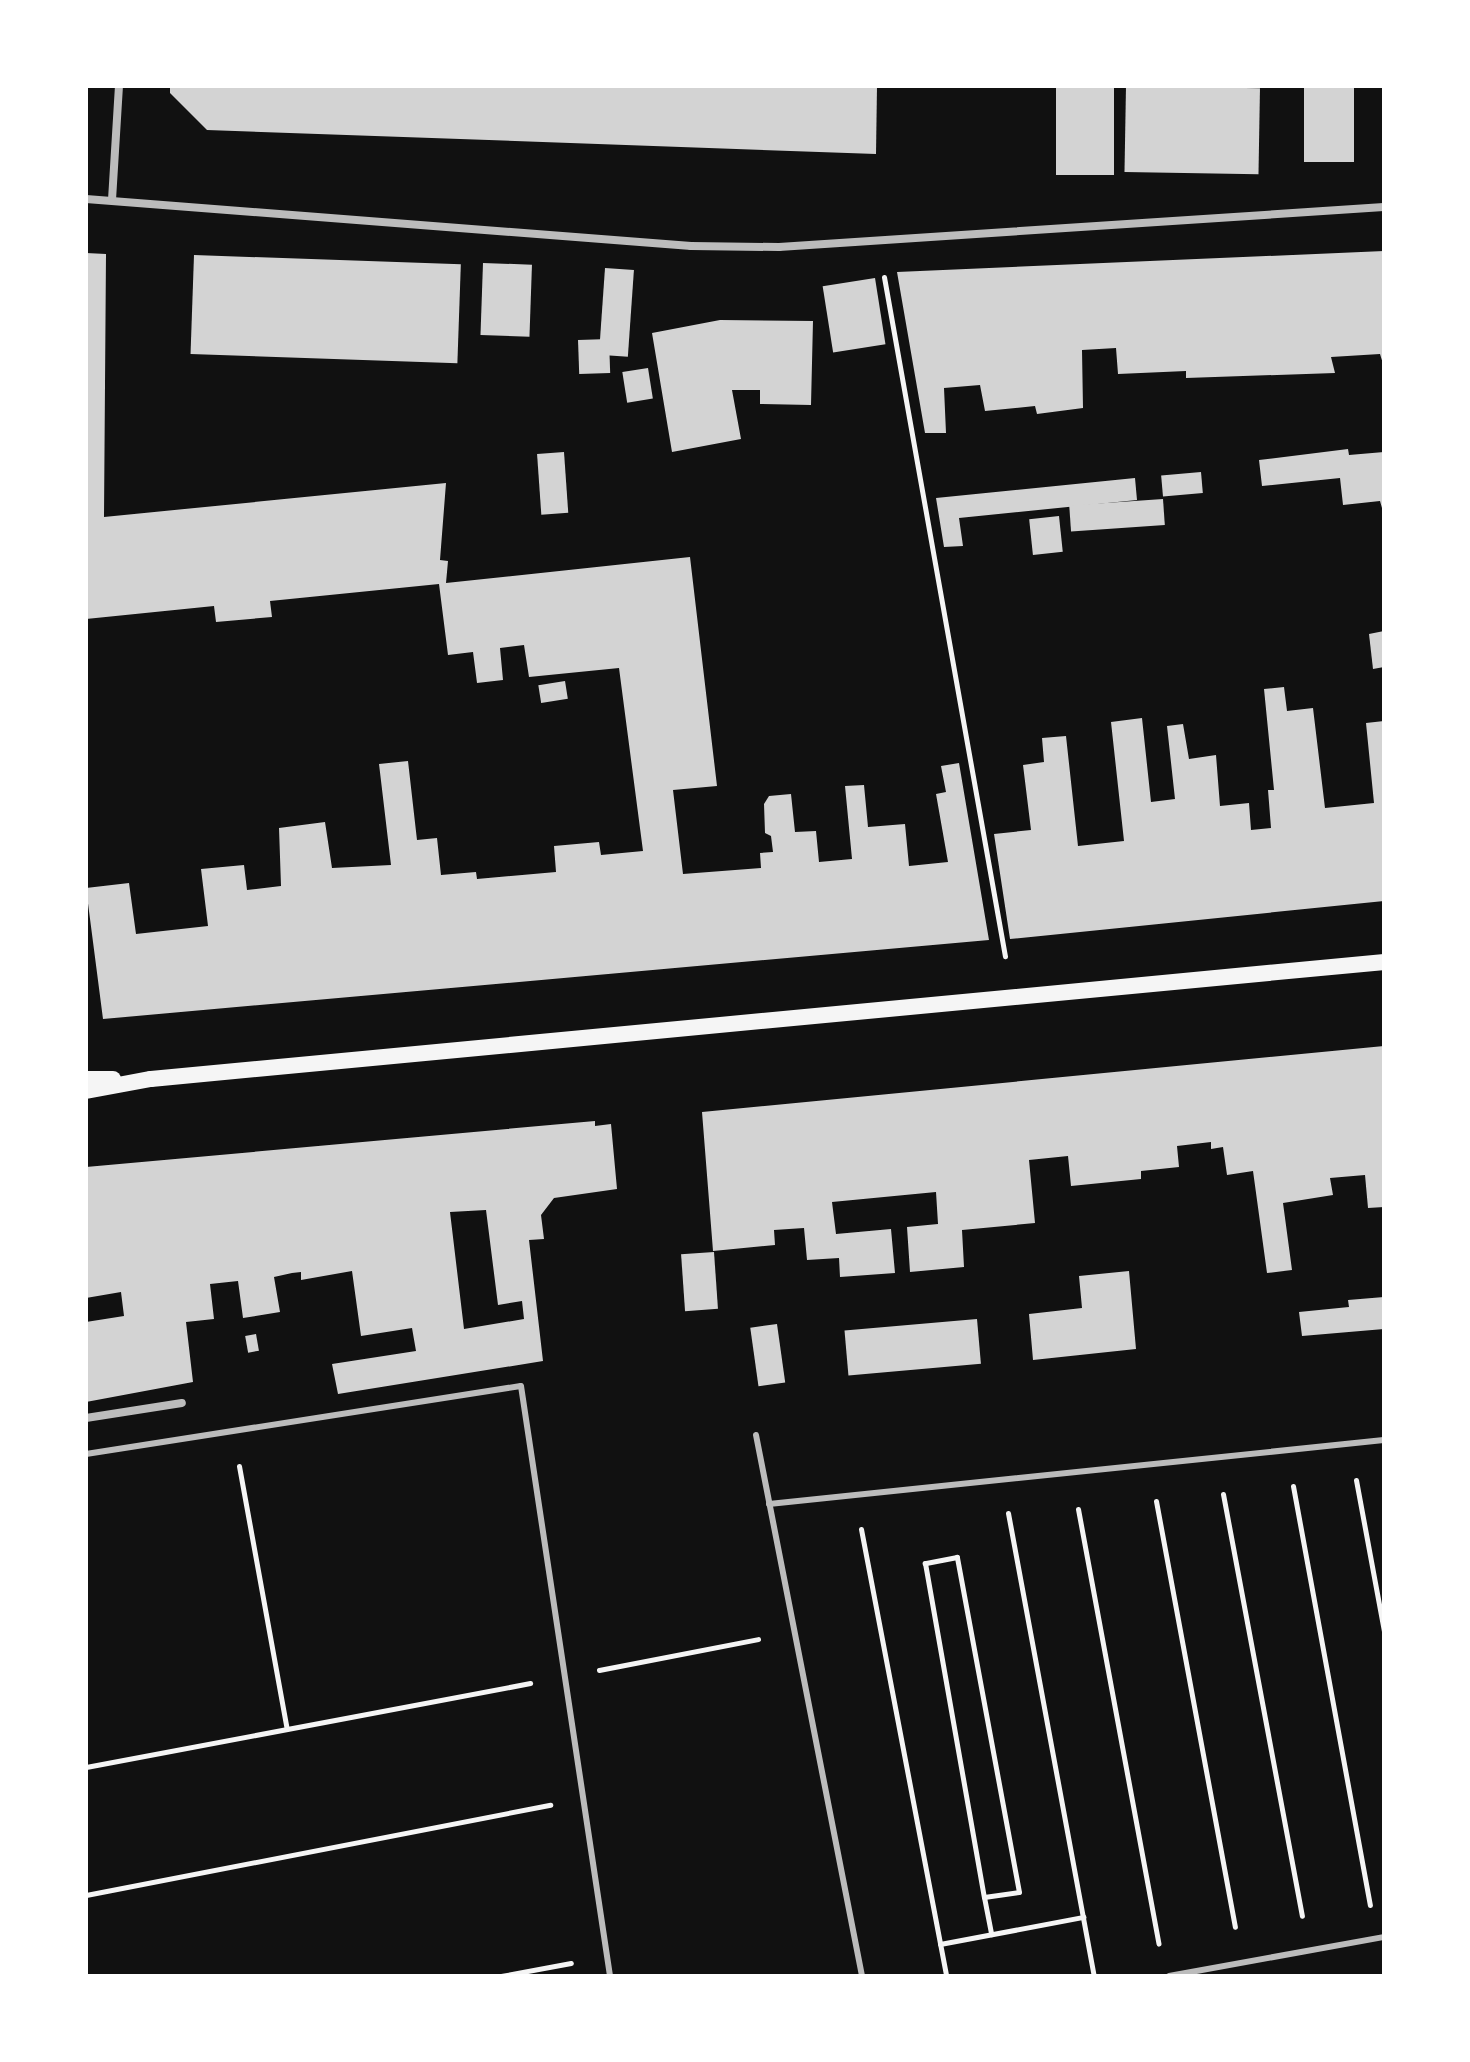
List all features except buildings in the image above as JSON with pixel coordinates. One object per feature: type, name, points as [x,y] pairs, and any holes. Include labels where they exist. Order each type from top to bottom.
[{"type":"main road","points":[[86,1091],[151,1079],[1384,962]]},
{"type":"main road","points":[[86,1079],[151,1079]]},
{"type":"street","points":[[112,200],[119,86]]},
{"type":"street","points":[[86,199],[691,246],[779,247],[1384,207]]},
{"type":"street","points":[[86,1418],[182,1403]]},
{"type":"lane","points":[[86,1454],[521,1386],[610,1976]]},
{"type":"lane","points":[[756,1435],[862,1976]]},
{"type":"lane","points":[[769,1504],[1384,1440]]},
{"type":"lane","points":[[1169,1976],[1380,1938]]},
{"type":"path","points":[[878,239],[1012,996]]},
{"type":"path","points":[[233,1431],[287,1729]]},
{"type":"path","points":[[1349,1444],[1384,1631]]},
{"type":"path","points":[[1286,1450],[1380,1938]]},
{"type":"path","points":[[1216,1457],[1308,1951]]},
{"type":"path","points":[[1149,1464],[1241,1963]]},
{"type":"path","points":[[1072,1473],[1162,1960]]},
{"type":"path","points":[[1003,1480],[1094,1976]]},
{"type":"path","points":[[854,1495],[946,1976]]},
{"type":"path","points":[[984,1897],[1019,1892],[957,1557],[925,1563],[984,1897],[991,1934]]},
{"type":"path","points":[[86,1767],[794,1632]]},
{"type":"path","points":[[86,1895],[583,1799]]},
{"type":"path","points":[[940,1944],[1083,1917]]},
{"type":"path","points":[[501,1976],[607,1957]]}]
